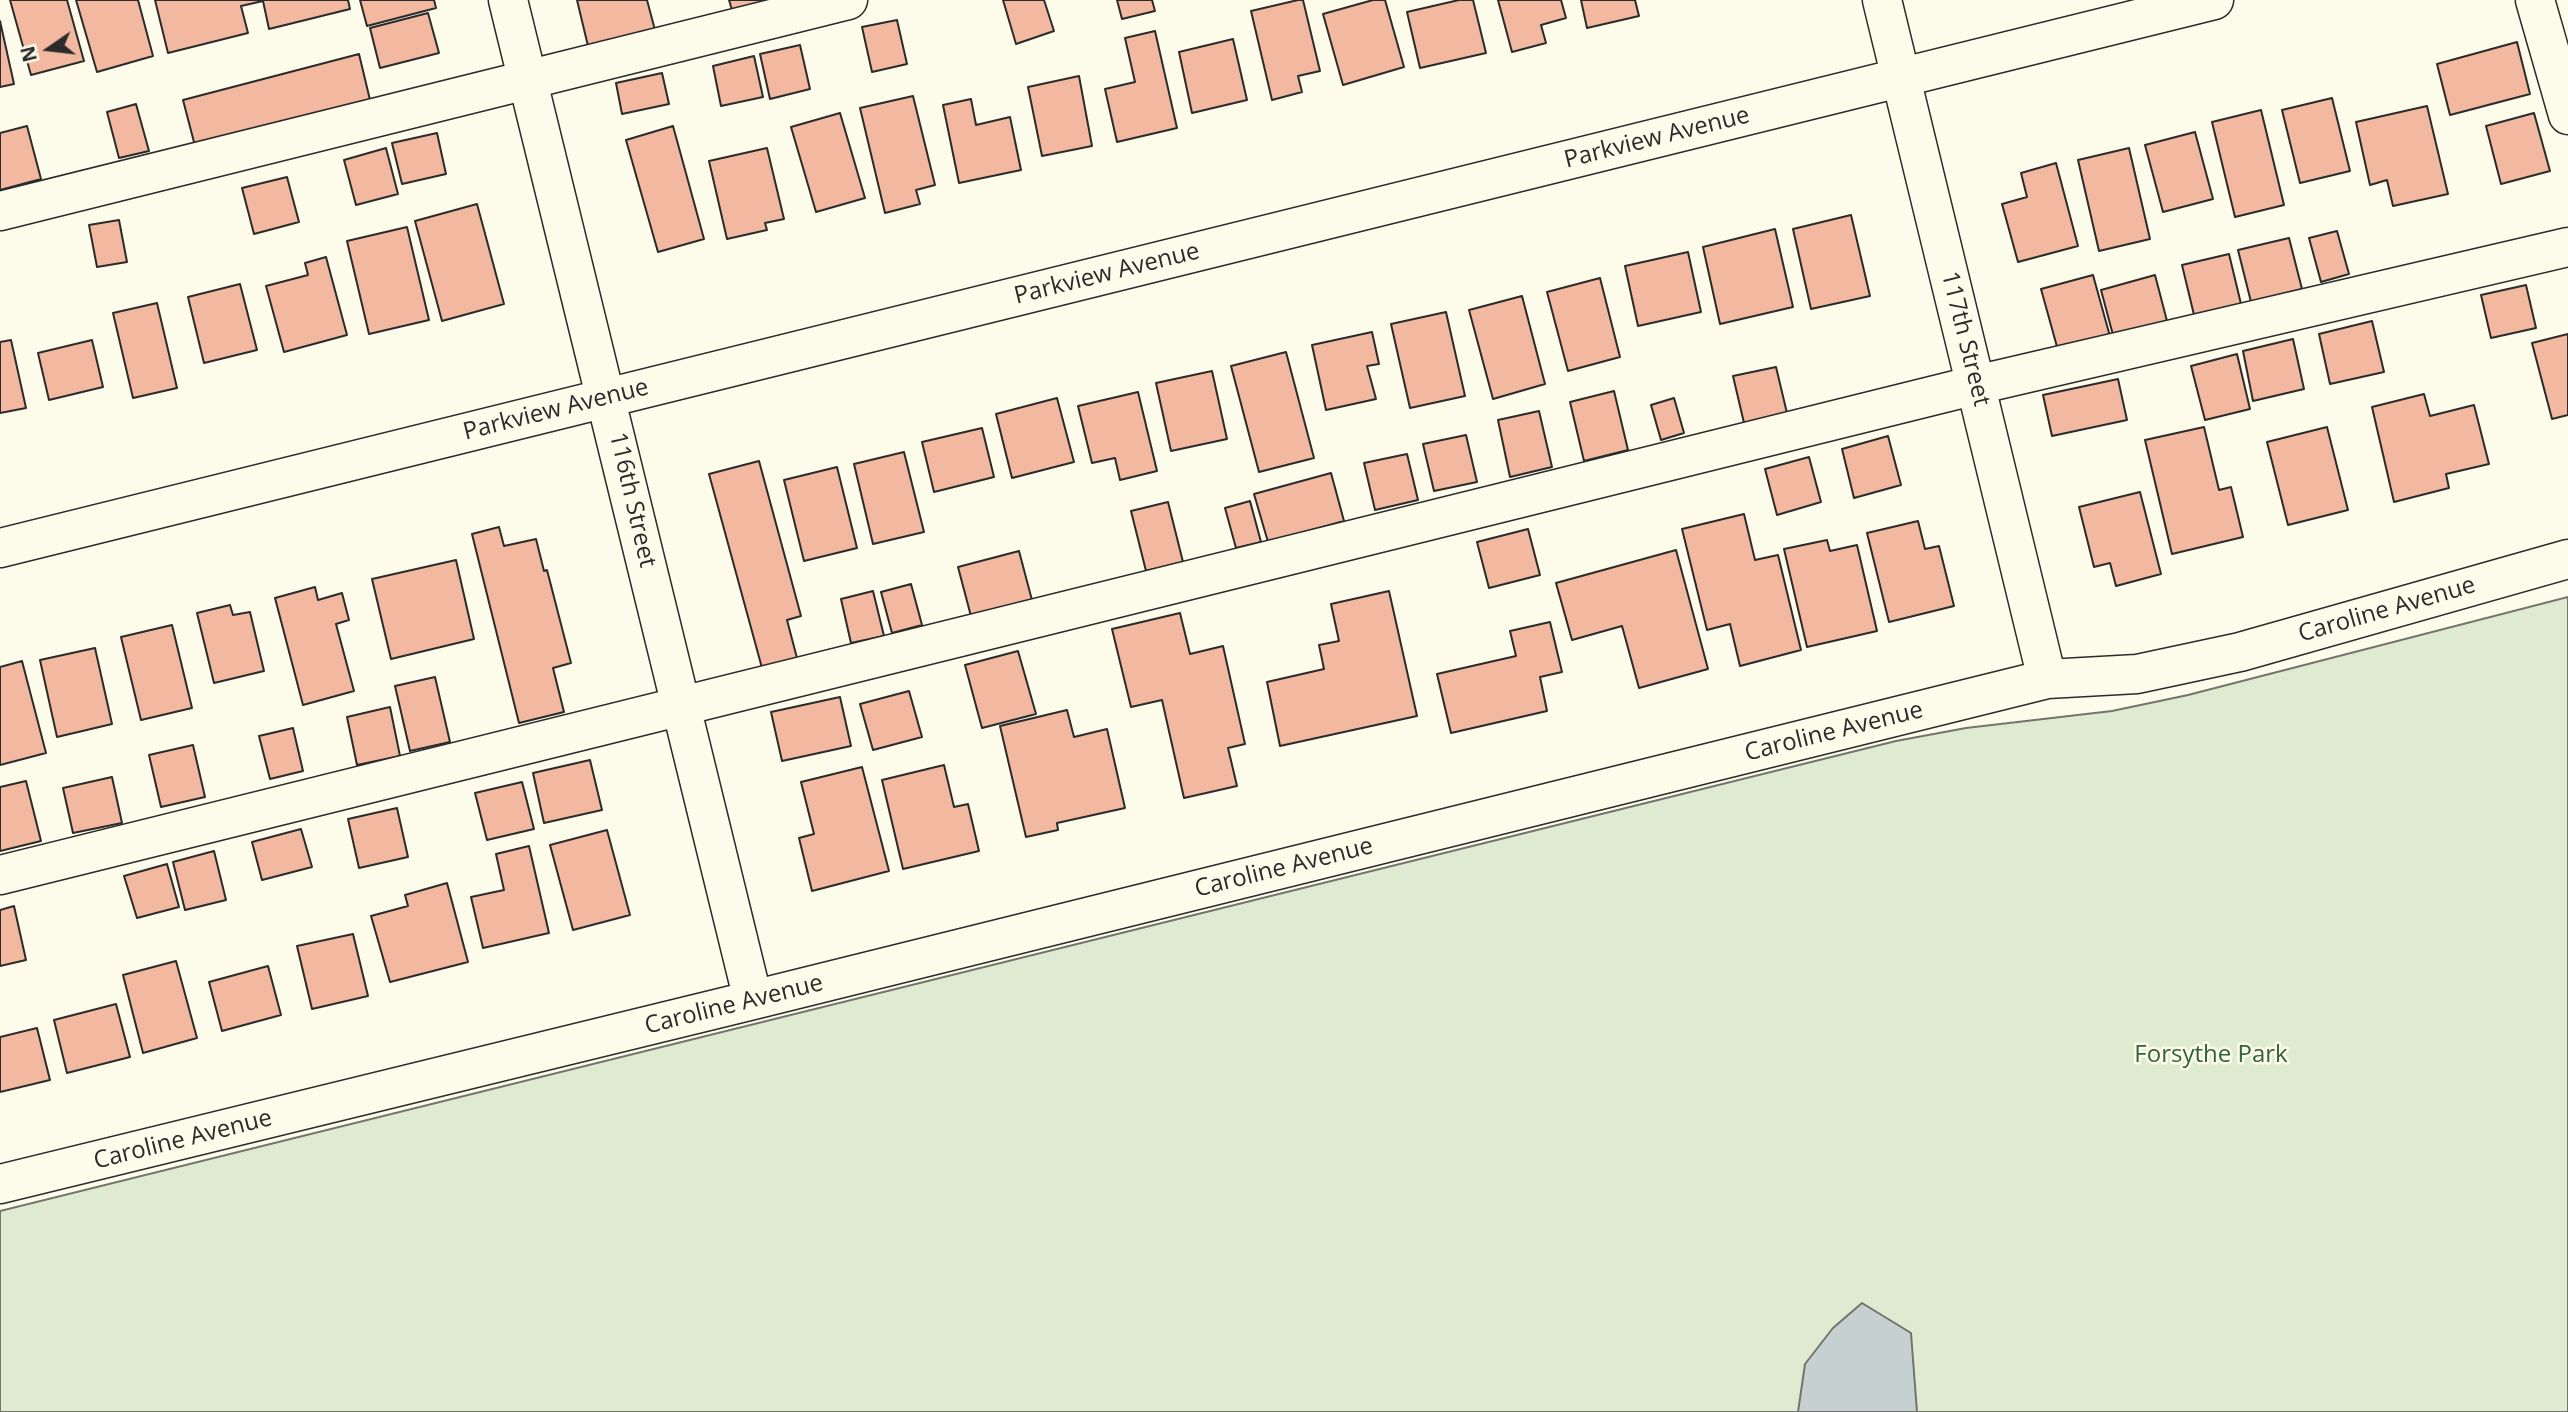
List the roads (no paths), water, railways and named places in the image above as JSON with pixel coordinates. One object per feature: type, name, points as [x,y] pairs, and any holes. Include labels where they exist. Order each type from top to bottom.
[{"type":"street","name":"116th Street","points":[[508,0],[754,1000]]},
{"type":"street","points":[[0,211],[848,0]]},
{"type":"street","name":"117th Street","points":[[1882,0],[2046,679]]},
{"type":"street","name":"Parkview Avenue","points":[[0,548],[2214,0]]},
{"type":"street","points":[[2535,0],[2568,115]]},
{"type":"street","points":[[0,875],[1976,385],[2568,247]]},
{"type":"street","name":"Caroline Avenue","points":[[0,1184],[2046,679],[2137,674],[2240,652],[2568,559]]},
{"type":"park label","name":"Forsythe Park","points":[[2211,1055]]}]
